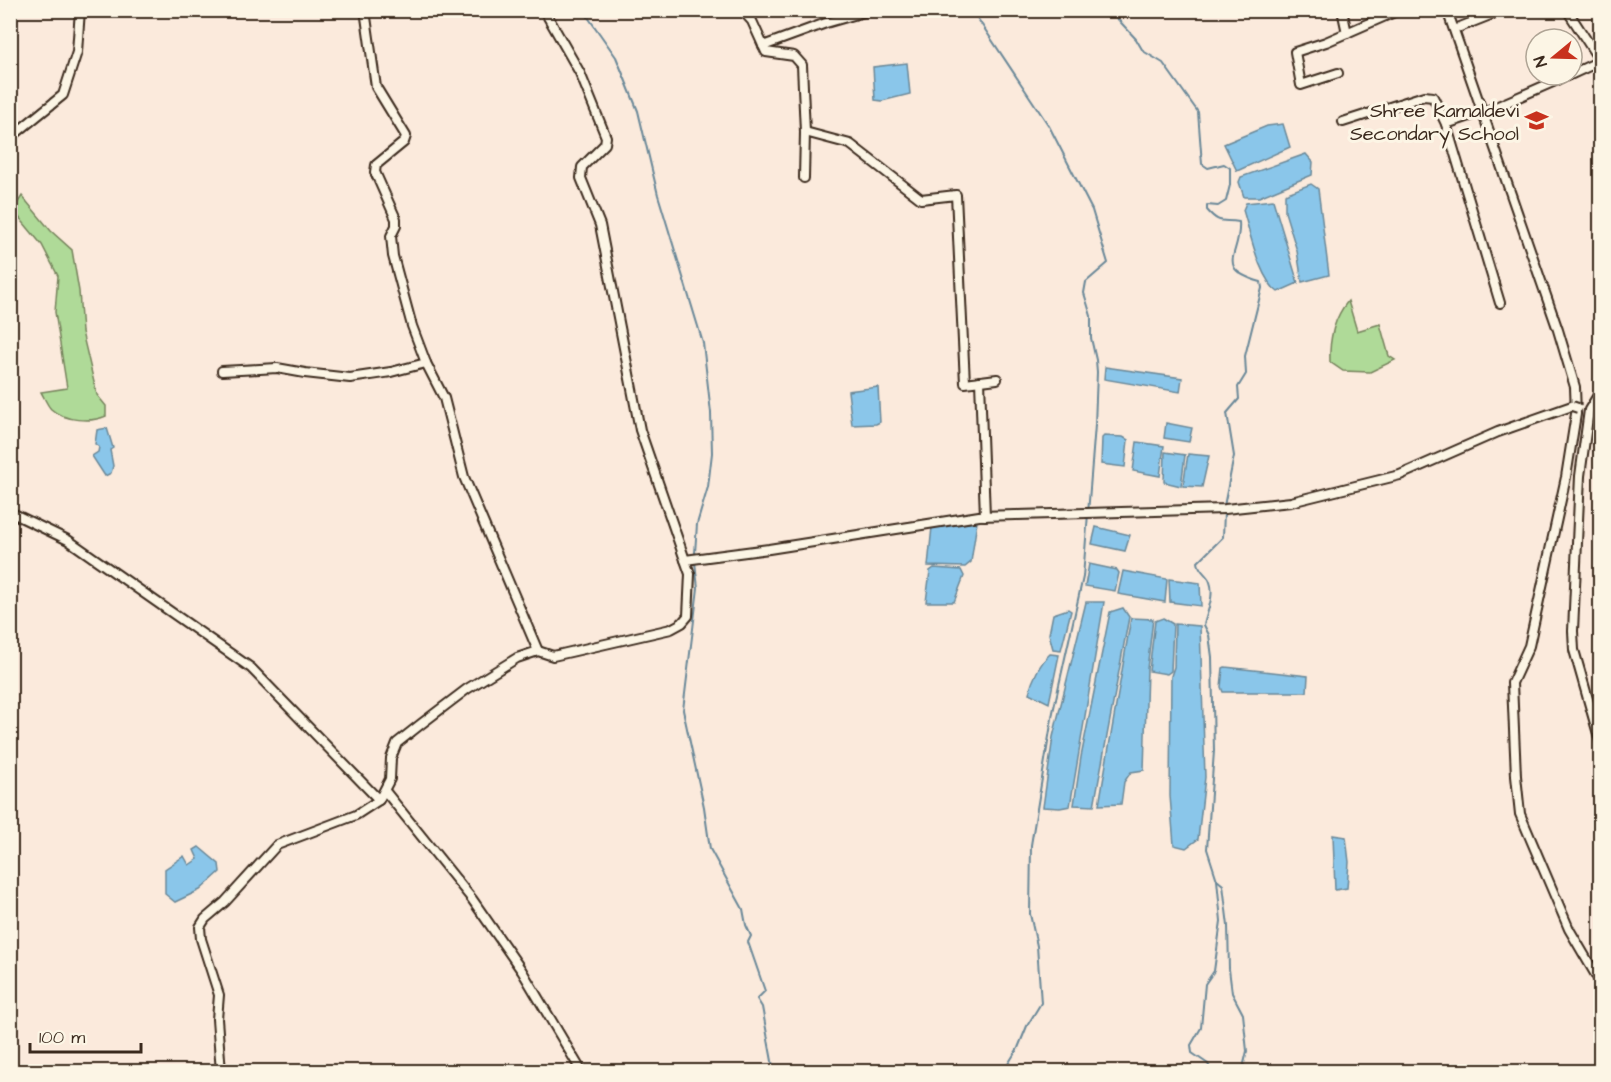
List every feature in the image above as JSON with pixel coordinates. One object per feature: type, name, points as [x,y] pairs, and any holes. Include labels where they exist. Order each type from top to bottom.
[{"type":"street","points":[[10,138],[63,95],[77,52],[80,10]]},
{"type":"street","points":[[365,10],[376,87],[406,136],[404,142],[376,165],[375,172],[396,219],[396,226],[390,236],[393,256],[412,326],[426,363],[444,398],[464,477],[538,651]]},
{"type":"street","points":[[221,1071],[217,1019],[219,995],[201,939],[200,927],[204,919],[225,902],[277,845],[356,815],[380,800],[390,779],[391,758],[397,743],[467,689],[517,658],[538,651],[553,656],[671,629],[682,623],[688,616],[690,574],[640,430],[600,225],[581,178],[582,166],[605,144],[606,137],[580,73],[544,10]]},
{"type":"street","points":[[742,10],[752,21],[766,52],[794,56],[802,65],[805,132],[804,178]]},
{"type":"street","points":[[763,46],[826,23],[871,10]]},
{"type":"street","points":[[1341,10],[1347,33]]},
{"type":"street","points":[[1338,73],[1301,84],[1296,52],[1399,10]]},
{"type":"street","points":[[1448,10],[1537,267],[1575,387],[1576,414],[1566,477],[1529,646],[1512,682],[1520,814],[1569,929],[1600,982]]},
{"type":"street","points":[[1460,27],[1503,10]]},
{"type":"street","points":[[1567,10],[1600,61],[1584,68]]},
{"type":"street","points":[[1446,124],[1489,110],[1541,87]]},
{"type":"street","points":[[1343,123],[1424,96],[1433,97],[1446,124],[1500,303]]},
{"type":"street","points":[[805,132],[850,144],[921,198],[956,195],[965,383],[997,380]]},
{"type":"street","points":[[222,371],[277,368],[350,378],[391,372],[426,363]]},
{"type":"street","points":[[980,381],[985,516]]},
{"type":"street","points":[[1600,392],[1589,410],[1580,476],[1573,631],[1574,650],[1600,741]]},
{"type":"street","points":[[685,560],[985,516],[1222,508],[1291,502],[1400,475],[1498,432],[1575,407],[1589,410]]},
{"type":"street","points":[[10,512],[68,540],[251,668],[380,800]]},
{"type":"street","points":[[385,791],[472,899],[510,953],[582,1071]]},
{"type":"green space","points":[[22,196],[51,231],[72,250],[79,291],[82,332],[97,395],[106,406],[106,416],[85,420],[63,416],[51,409],[41,392],[67,388],[55,312],[58,276],[42,245],[13,210]]},
{"type":"green space","points":[[1348,301],[1357,331],[1380,324],[1389,356],[1395,360],[1370,372],[1343,371],[1330,362],[1333,330]]},
{"type":"water","points":[[907,63],[910,94],[882,101],[875,100],[873,67]]},
{"type":"water","points":[[1283,124],[1290,147],[1237,171],[1224,144],[1267,126]]},
{"type":"water","points":[[1306,154],[1313,162],[1312,175],[1259,197],[1244,197],[1239,182],[1241,177]]},
{"type":"water","points":[[1311,184],[1318,189],[1329,275],[1302,282],[1297,251],[1285,212],[1285,194]]},
{"type":"water","points":[[1273,200],[1298,283],[1278,292],[1271,286],[1260,266],[1243,210],[1246,203]]},
{"type":"water","points":[[1105,367],[1182,378],[1180,392],[1104,379]]},
{"type":"water","points":[[878,387],[880,422],[852,425],[848,391]]},
{"type":"water","points":[[1166,423],[1192,428],[1189,442],[1164,438]]},
{"type":"water","points":[[107,428],[113,448],[110,450],[113,466],[111,473],[105,476],[92,456],[98,452],[99,447],[95,444],[97,430]]},
{"type":"water","points":[[1104,436],[1123,437],[1128,440],[1125,467],[1101,464]]},
{"type":"water","points":[[1137,442],[1164,446],[1160,476],[1133,471]]},
{"type":"water","points":[[1165,452],[1185,455],[1181,486],[1164,482]]},
{"type":"water","points":[[1188,454],[1209,456],[1202,487],[1183,486]]},
{"type":"water","points":[[977,522],[971,562],[965,567],[928,566],[932,527]]},
{"type":"water","points":[[1096,527],[1130,535],[1125,551],[1092,544]]},
{"type":"water","points":[[1089,564],[1117,570],[1119,573],[1115,591],[1085,586]]},
{"type":"water","points":[[934,568],[961,570],[964,576],[954,602],[926,602],[930,571]]},
{"type":"water","points":[[1123,571],[1167,579],[1165,602],[1118,594]]},
{"type":"water","points":[[1169,579],[1200,583],[1201,606],[1170,602]]},
{"type":"water","points":[[1086,602],[1104,602],[1070,806],[1043,807],[1053,737]]},
{"type":"water","points":[[1123,608],[1129,617],[1094,806],[1074,805],[1081,757],[1110,612]]},
{"type":"water","points":[[1068,609],[1071,611],[1061,650],[1053,649],[1049,634],[1053,614]]},
{"type":"water","points":[[1131,618],[1153,619],[1147,669],[1144,770],[1131,772],[1124,782],[1121,804],[1099,805]]},
{"type":"water","points":[[1163,618],[1173,624],[1171,671],[1167,674],[1149,671],[1155,621]]},
{"type":"water","points":[[1175,624],[1200,626],[1205,777],[1198,839],[1186,848],[1174,845],[1170,796],[1171,676],[1174,667]]},
{"type":"water","points":[[1050,654],[1059,655],[1049,703],[1029,693],[1037,672]]},
{"type":"water","points":[[1225,667],[1308,676],[1307,692],[1223,692],[1221,687]]},
{"type":"water","points":[[1333,835],[1346,837],[1349,862],[1347,888],[1335,890]]},
{"type":"water","points":[[199,847],[219,864],[220,872],[200,890],[175,902],[165,894],[165,869],[184,856],[189,865],[198,859],[194,850]]},
{"type":"waterway","points":[[583,10],[616,57],[638,111],[658,195],[703,343],[711,413],[712,453],[708,487],[697,524],[695,553]]},
{"type":"waterway","points":[[972,10],[1049,126],[1092,210],[1108,263],[1086,282],[1084,293],[1091,316],[1091,338],[1097,372],[1083,577],[1053,712],[1031,845],[1030,914],[1037,946],[1041,1003],[1003,1072]]},
{"type":"waterway","points":[[1099,10],[1113,14],[1136,39],[1143,51],[1163,63],[1198,112],[1202,164],[1208,168],[1224,164],[1230,168],[1230,185],[1226,201],[1218,206],[1207,205],[1207,210],[1218,220],[1239,222],[1233,265],[1246,277],[1261,282],[1262,288],[1245,356],[1246,374],[1238,387],[1239,399],[1227,413],[1234,456],[1224,506]]},
{"type":"waterway","points":[[1212,1072],[1208,1064],[1192,1053],[1191,1045],[1201,1028],[1205,984],[1214,971],[1221,921],[1217,880],[1207,849],[1214,751],[1212,657],[1209,635],[1204,625],[1211,598],[1211,587],[1209,579],[1198,562],[1223,537],[1224,512]]},
{"type":"waterway","points":[[695,562],[698,588],[683,710],[704,807],[710,849],[743,909],[751,936],[748,942],[765,991],[757,999],[762,1007],[774,1072]]},
{"type":"waterway","points":[[1217,880],[1223,885],[1232,993],[1243,1014],[1247,1051],[1242,1072]]},
{"type":"place","name":"Shree Kamaldevi Secondary School","points":[[1537,121]]}]
